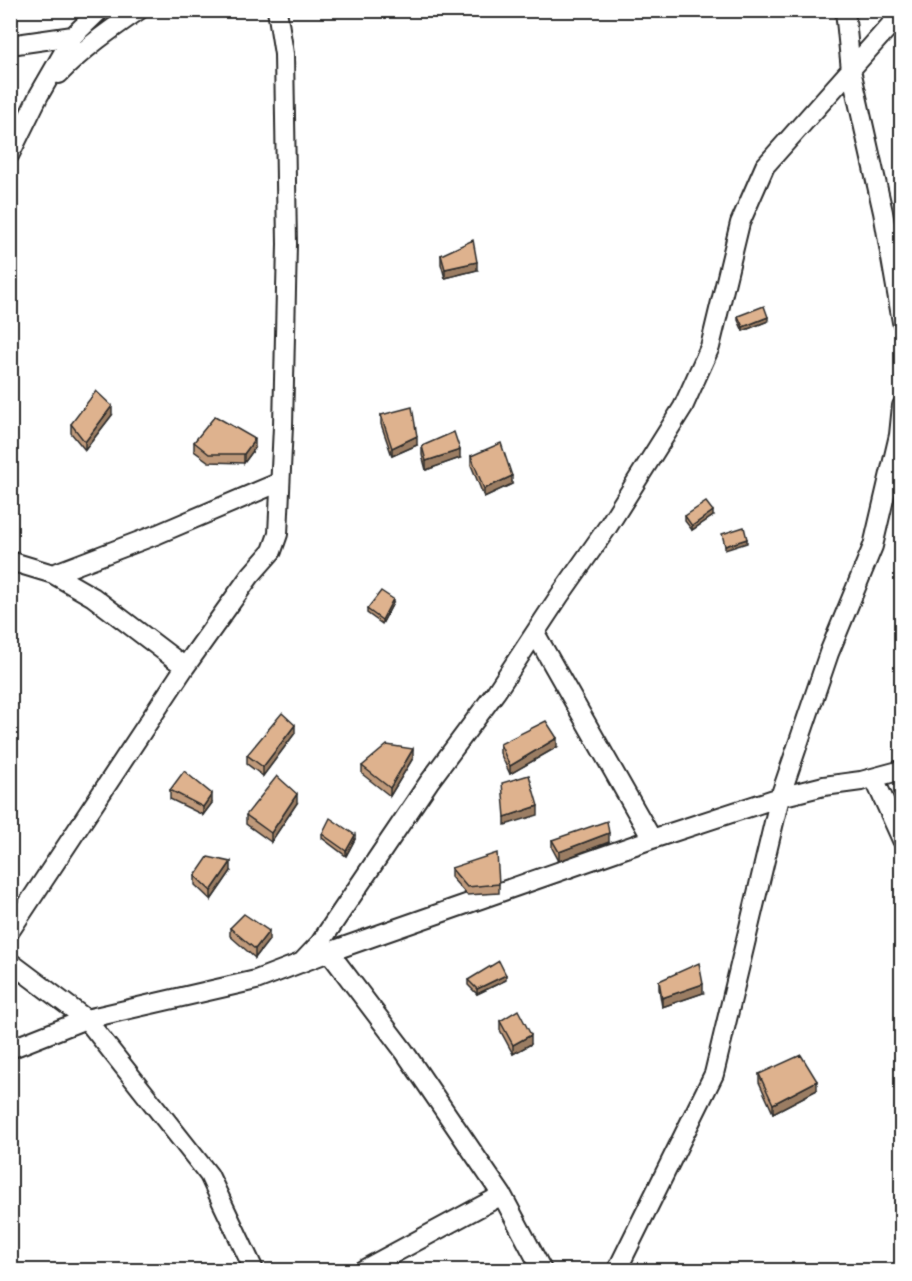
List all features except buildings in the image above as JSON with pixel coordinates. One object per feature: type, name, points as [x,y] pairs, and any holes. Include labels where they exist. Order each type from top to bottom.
[{"type":"street","points":[[10,154],[39,95],[73,36],[100,10]]},
{"type":"street","points":[[39,95],[75,57],[139,10]]},
{"type":"street","points":[[10,931],[185,667],[250,576],[272,551],[278,534],[287,244],[284,54],[278,10]]},
{"type":"street","points":[[845,10],[851,70],[883,212],[902,322]]},
{"type":"street","points":[[301,963],[320,943],[429,782],[496,692],[607,528],[683,407],[710,346],[740,223],[765,166],[902,12]]},
{"type":"street","points":[[10,45],[73,36]]},
{"type":"street","points":[[617,1270],[714,1074],[780,797],[829,653],[873,546],[900,436],[902,406]]},
{"type":"street","points":[[53,574],[158,534],[280,482]]},
{"type":"street","points":[[10,561],[53,574],[93,597],[185,667]]},
{"type":"street","points":[[535,633],[652,839]]},
{"type":"street","points":[[10,1049],[86,1019],[256,980],[329,952],[652,839],[780,797],[824,786],[861,781],[902,770]]},
{"type":"street","points":[[874,778],[902,840]]},
{"type":"street","points":[[329,952],[404,1051],[502,1195],[542,1270]]},
{"type":"street","points":[[10,962],[86,1019],[209,1175],[254,1270]]},
{"type":"street","points":[[371,1269],[502,1195]]}]
